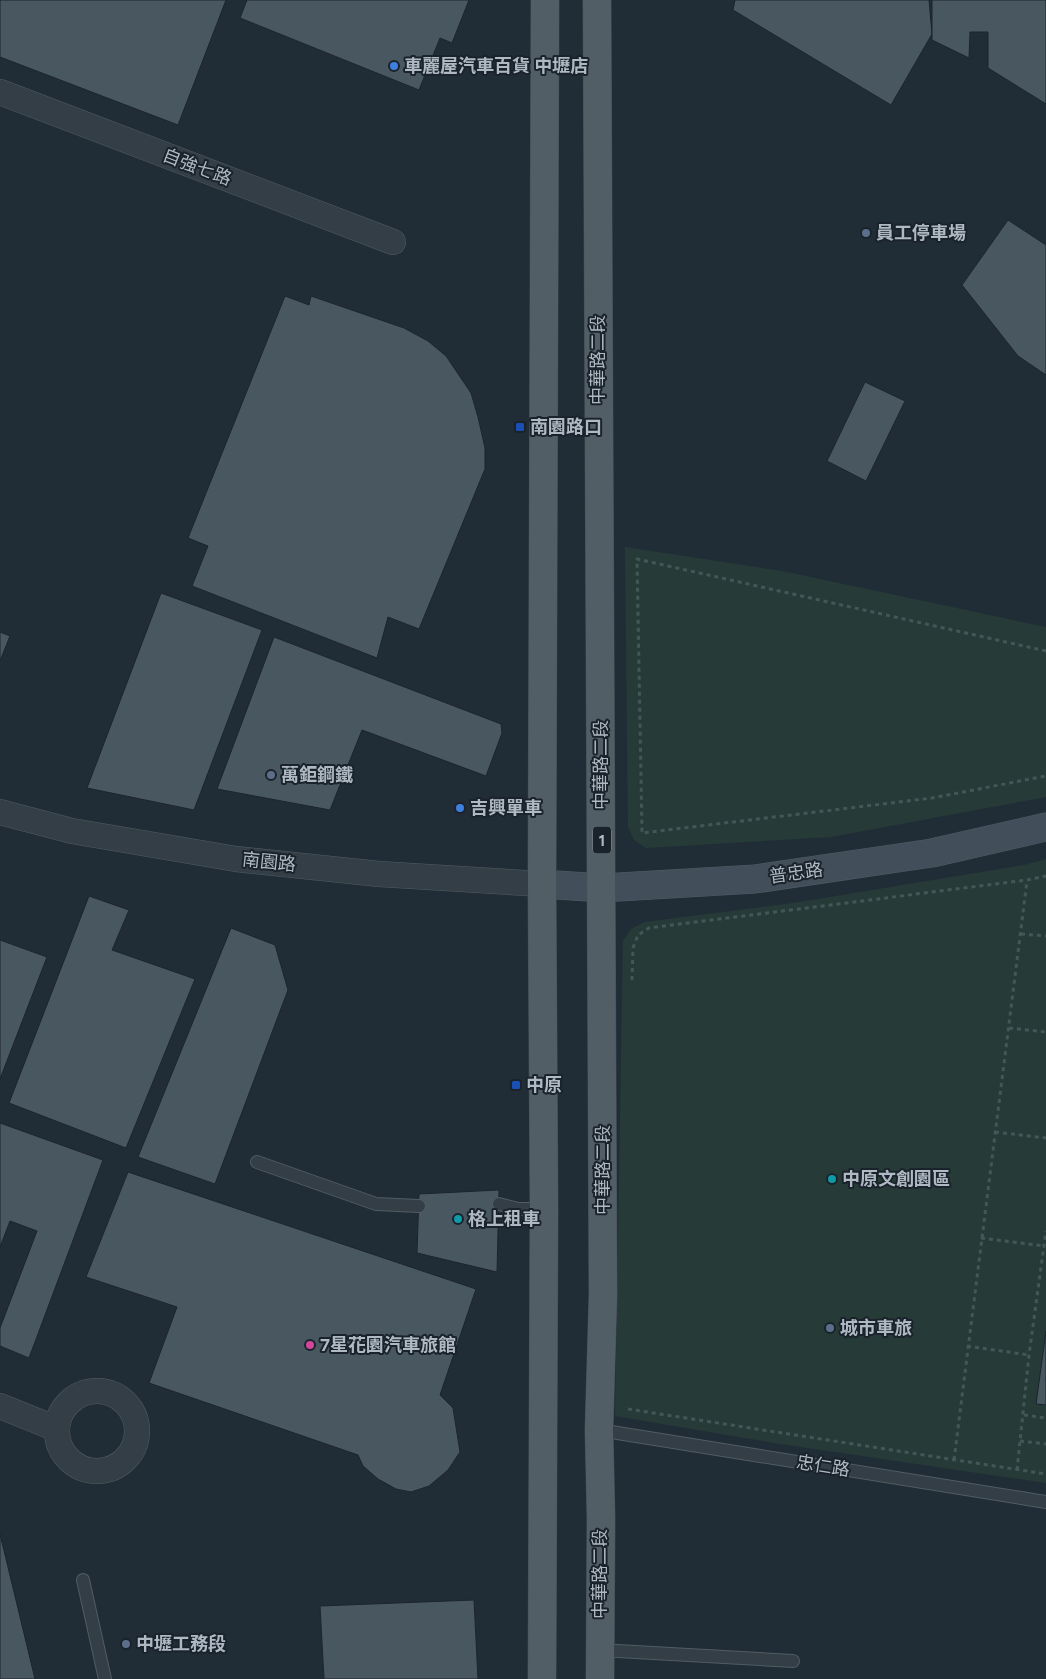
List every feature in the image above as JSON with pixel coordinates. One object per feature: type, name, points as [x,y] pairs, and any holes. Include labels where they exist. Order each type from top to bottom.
[{"type":"main road","points":[[542,1679],[545,0]]},
{"type":"main road","name":"中華路二段","points":[[597,0],[603,1295],[599,1430],[601,1518],[600,1679]]},
{"type":"street","name":"自強七路","points":[[0,92],[393,242]]},
{"type":"street","name":"南園路","points":[[0,812],[72,831],[236,859],[379,874],[542,884]]},
{"type":"street","name":"普忠路","points":[[542,884],[602,888],[756,879],[932,853],[1046,827]]},
{"type":"street","points":[[0,1406],[56,1429]]},
{"type":"lane","points":[[257,1162],[376,1204],[419,1206]]},
{"type":"lane","points":[[499,1204],[518,1209],[544,1209]]},
{"type":"lane","name":"忠仁路","points":[[599,1430],[1046,1502]]},
{"type":"lane","points":[[83,1580],[104,1679]]},
{"type":"lane","points":[[600,1650],[793,1661]]},
{"type":"path","points":[[1046,652],[637,559],[642,833],[932,798],[1046,776]]},
{"type":"path","points":[[632,987],[633,948],[638,935],[648,928],[1027,880],[1046,876]]},
{"type":"path","points":[[954,1460],[1027,880]]},
{"type":"path","points":[[1021,934],[1046,936]]},
{"type":"path","points":[[1009,1028],[1046,1032]]},
{"type":"path","points":[[995,1132],[1046,1138]]},
{"type":"path","points":[[1017,1470],[1029,1355],[1046,1233]]},
{"type":"path","points":[[981,1238],[1044,1246]]},
{"type":"path","points":[[967,1346],[1029,1355]]},
{"type":"path","points":[[626,1408],[1046,1474]]},
{"type":"path","points":[[1024,1415],[1046,1418]]},
{"type":"path","points":[[1020,1441],[1046,1444]]},
{"type":"green space","points":[[625,547],[782,571],[1046,627],[1046,797],[831,837],[646,848],[634,840],[628,827]]},
{"type":"green space","name":"中原文創園區","points":[[1046,859],[1046,1483],[774,1443],[615,1416],[623,941],[631,929],[645,922],[793,903],[1024,865]]},
{"type":"building","points":[[0,0],[226,0],[178,125],[0,57]]},
{"type":"building","name":"車麗屋汽車百貨 中壢店","points":[[247,0],[469,0],[452,43],[440,38],[419,90],[240,18]]},
{"type":"building","points":[[735,0],[929,0],[932,34],[891,105],[733,10]]},
{"type":"building","points":[[932,0],[1046,0],[1046,104],[988,68],[988,32],[970,32],[969,58],[932,40]]},
{"type":"building","points":[[1008,220],[1046,245],[1046,375],[1018,356],[962,285]]},
{"type":"building","points":[[285,296],[309,305],[311,296],[404,328],[428,341],[446,356],[471,393],[478,417],[485,448],[485,469],[419,629],[388,617],[377,658],[192,586],[208,546],[188,538]]},
{"type":"building","points":[[865,382],[905,401],[866,481],[827,461]]},
{"type":"building","points":[[161,593],[262,630],[194,810],[87,788]]},
{"type":"building","points":[[0,632],[10,636],[0,661]]},
{"type":"building","points":[[274,637],[501,724],[502,733],[486,776],[362,730],[330,810],[217,789]]},
{"type":"building","points":[[89,896],[129,910],[112,950],[195,979],[126,1148],[9,1103]]},
{"type":"building","points":[[231,928],[275,945],[288,990],[215,1184],[138,1157]]},
{"type":"building","points":[[0,940],[47,957],[0,1079]]},
{"type":"building","points":[[0,1123],[103,1160],[29,1358],[0,1346],[0,1328],[37,1231],[10,1221],[0,1247]]},
{"type":"building","name":"7星花園汽車旅館","points":[[128,1172],[476,1289],[440,1395],[453,1408],[460,1452],[448,1470],[429,1486],[411,1492],[396,1489],[378,1479],[363,1466],[358,1455],[149,1383],[177,1307],[86,1277]]},
{"type":"building","name":"格上租車","points":[[499,1190],[497,1272],[417,1253],[419,1194]]},
{"type":"building","points":[[1046,1331],[1046,1405],[1036,1404]]},
{"type":"building","points":[[0,1534],[35,1679],[0,1679]]},
{"type":"building","points":[[474,1600],[478,1679],[324,1679],[320,1606]]},
{"type":"place","name":"車麗屋汽車百貨 中壢店","points":[[394,66]]},
{"type":"place","name":"員工停車場","points":[[866,233]]},
{"type":"place","name":"南園路口","points":[[520,427]]},
{"type":"place","name":"萬鉅鋼鐵","points":[[271,775]]},
{"type":"place","name":"吉興單車","points":[[460,808]]},
{"type":"place","name":"中原","points":[[516,1085]]},
{"type":"place","name":"中原文創園區","points":[[832,1179]]},
{"type":"place","name":"格上租車","points":[[458,1219]]},
{"type":"place","name":"城市車旅","points":[[830,1328]]},
{"type":"place","name":"7星花園汽車旅館","points":[[310,1345]]},
{"type":"place","name":"中壢工務段","points":[[126,1644]]}]
